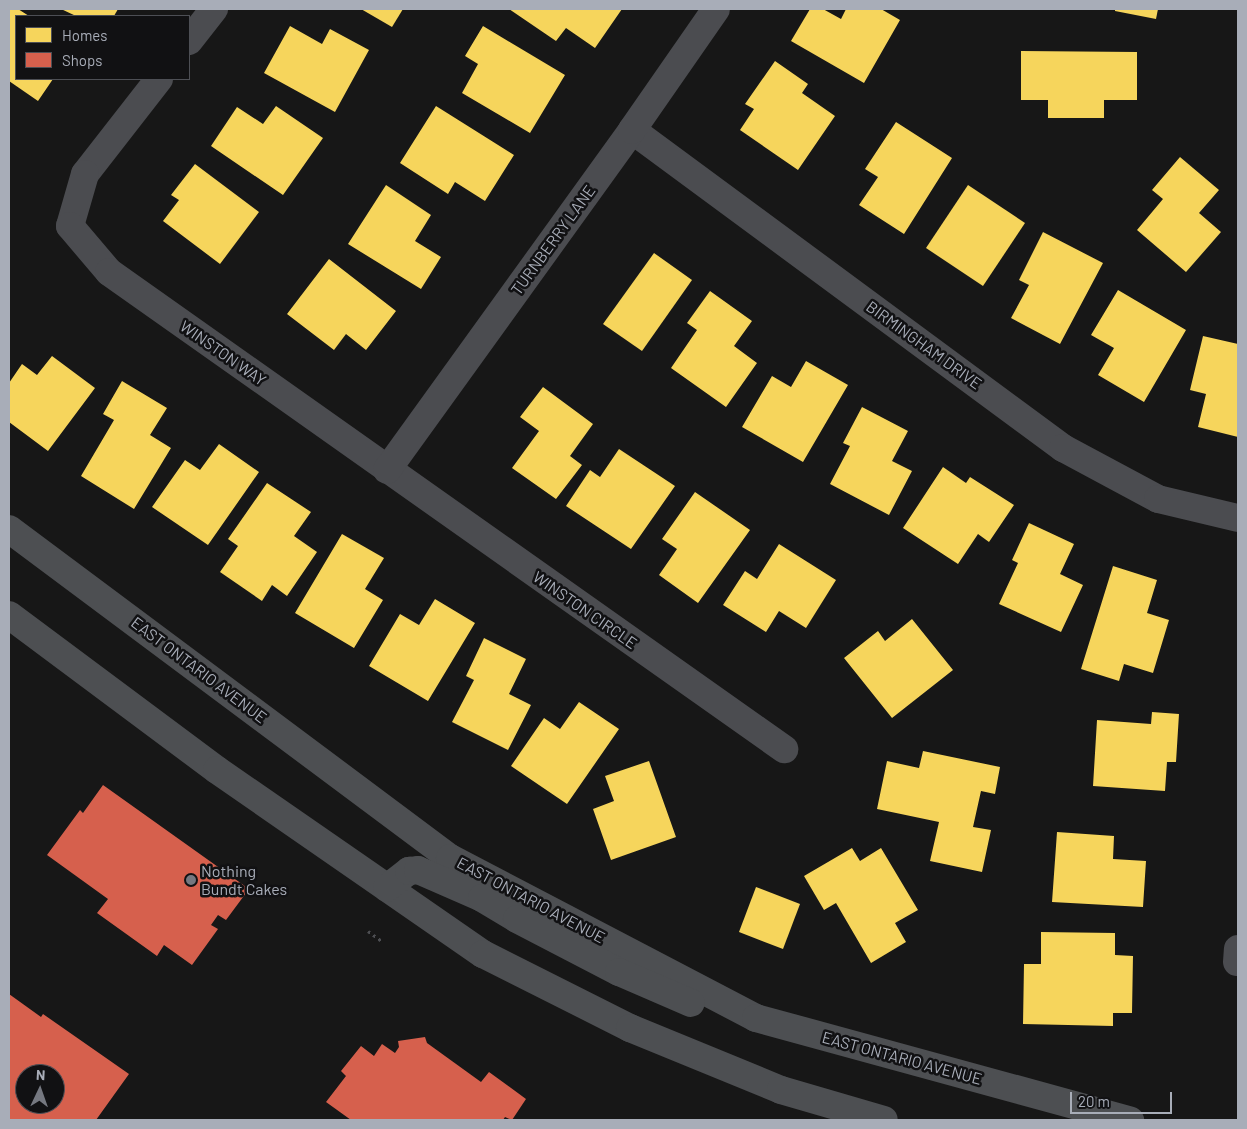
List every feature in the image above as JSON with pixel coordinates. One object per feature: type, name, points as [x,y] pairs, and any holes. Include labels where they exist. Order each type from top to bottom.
[{"type":"main road","name":"EAST ONTARIO AVENUE","points":[[9,528],[450,858],[756,1018],[1130,1120]]},
{"type":"main road","points":[[9,615],[217,770],[484,954],[630,1028],[781,1090],[884,1120]]},
{"type":"main road","points":[[387,888],[410,871],[418,870],[482,898],[517,919],[619,972],[707,1010],[756,1018]]},
{"type":"street","points":[[190,40],[214,9]]},
{"type":"street","name":"TURNBERRY LANE","points":[[387,470],[632,130],[716,9]]},
{"type":"street","name":"WINSTON WAY","points":[[158,80],[85,174],[70,226],[109,272],[387,470]]},
{"type":"street","name":"BIRMINGHAM DRIVE","points":[[632,130],[1063,448],[1158,498],[1238,518]]},
{"type":"street","name":"WINSTON CIRCLE","points":[[387,470],[784,749]]},
{"type":"path","points":[[368,931],[382,941]]},
{"type":"building: Homes","points":[[9,9],[18,9],[27,15],[15,15],[15,80],[52,80],[38,101],[9,81]]},
{"type":"building: Homes","points":[[61,9],[118,9],[115,15],[74,15]]},
{"type":"building: Homes","points":[[361,9],[403,9],[392,27]]},
{"type":"building: Homes","points":[[509,9],[622,9],[595,48],[566,28],[556,41]]},
{"type":"building: Homes","points":[[810,9],[823,9],[841,19],[846,9],[881,9],[900,20],[864,83],[791,41]]},
{"type":"building: Homes","points":[[1115,9],[1158,9],[1156,19],[1115,11]]},
{"type":"building: Homes","points":[[290,26],[322,44],[330,29],[369,50],[335,112],[264,73]]},
{"type":"building: Homes","points":[[483,26],[565,75],[530,133],[462,93],[478,64],[465,56]]},
{"type":"building: Homes","points":[[1021,51],[1137,52],[1137,100],[1104,100],[1104,118],[1048,118],[1048,100],[1021,100]]},
{"type":"building: Homes","points":[[775,61],[808,84],[802,93],[835,116],[798,170],[740,130],[754,109],[745,104]]},
{"type":"building: Homes","points":[[276,106],[323,138],[283,195],[211,146],[237,107],[263,124]]},
{"type":"building: Homes","points":[[436,106],[514,155],[485,201],[455,182],[448,194],[400,163]]},
{"type":"building: Homes","points":[[896,122],[952,158],[904,234],[859,205],[878,177],[865,169]]},
{"type":"building: Homes","points":[[1180,157],[1219,190],[1199,213],[1221,232],[1186,272],[1137,230],[1163,199],[1152,190]]},
{"type":"building: Homes","points":[[195,164],[259,212],[220,264],[163,221],[179,200],[171,195]]},
{"type":"building: Homes","points":[[386,185],[431,215],[415,241],[441,257],[421,289],[348,244]]},
{"type":"building: Homes","points":[[968,185],[1025,223],[983,286],[926,248]]},
{"type":"building: Homes","points":[[1043,232],[1103,263],[1060,344],[1011,318],[1029,285],[1019,280]]},
{"type":"building: Homes","points":[[654,253],[692,280],[642,351],[603,324]]},
{"type":"building: Homes","points":[[329,259],[396,311],[366,350],[346,334],[334,350],[287,314]]},
{"type":"building: Homes","points":[[1118,290],[1186,330],[1144,402],[1098,375],[1114,348],[1091,335]]},
{"type":"building: Homes","points":[[710,291],[752,321],[734,346],[757,363],[726,407],[671,368],[697,330],[687,323]]},
{"type":"building: Homes","points":[[1203,336],[1238,344],[1238,437],[1198,427],[1206,394],[1190,390]]},
{"type":"building: Homes","points":[[52,356],[95,388],[48,451],[9,422],[9,383],[22,364],[37,375]]},
{"type":"building: Homes","points":[[806,361],[848,385],[803,462],[742,427],[772,376],[791,387]]},
{"type":"building: Homes","points":[[122,381],[167,408],[150,435],[171,448],[134,509],[81,476],[114,420],[103,414]]},
{"type":"building: Homes","points":[[543,387],[593,424],[570,456],[582,465],[556,499],[512,468],[539,431],[520,417]]},
{"type":"building: Homes","points":[[862,407],[908,431],[892,461],[912,471],[889,515],[830,484],[850,446],[843,443]]},
{"type":"building: Homes","points":[[219,444],[259,472],[208,545],[152,507],[185,460],[200,470]]},
{"type":"building: Homes","points":[[619,449],[675,486],[631,549],[566,506],[590,470],[600,477]]},
{"type":"building: Homes","points":[[943,467],[966,483],[970,477],[1014,505],[989,542],[978,534],[958,564],[903,528]]},
{"type":"building: Homes","points":[[267,483],[311,512],[294,536],[317,552],[287,596],[272,585],[262,601],[220,572],[238,546],[228,539]]},
{"type":"building: Homes","points":[[695,492],[750,530],[698,603],[659,575],[677,549],[662,539]]},
{"type":"building: Homes","points":[[1029,523],[1074,544],[1060,574],[1083,585],[1061,632],[999,604],[1018,563],[1012,560]]},
{"type":"building: Homes","points":[[342,534],[384,558],[365,589],[383,600],[354,648],[295,613]]},
{"type":"building: Homes","points":[[779,544],[836,580],[806,628],[779,611],[766,632],[723,605],[745,571],[757,579]]},
{"type":"building: Homes","points":[[1113,566],[1157,580],[1147,613],[1169,620],[1153,673],[1124,664],[1119,681],[1081,669]]},
{"type":"building: Homes","points":[[435,599],[475,623],[428,701],[369,666],[400,614],[419,625]]},
{"type":"building: Homes","points":[[912,619],[953,670],[892,718],[844,658],[878,631],[885,641]]},
{"type":"building: Homes","points":[[484,638],[526,659],[509,694],[531,705],[508,750],[452,722],[474,680],[466,676]]},
{"type":"building: Homes","points":[[579,702],[619,729],[567,804],[511,766],[544,718],[560,729]]},
{"type":"building: Homes","points":[[1152,712],[1179,714],[1176,762],[1167,762],[1165,791],[1093,786],[1097,720],[1151,724]]},
{"type":"building: Homes","points":[[923,751],[1000,767],[995,794],[981,791],[973,827],[991,830],[982,872],[930,861],[939,822],[877,809],[887,761],[919,768]]},
{"type":"building: Homes","points":[[649,761],[676,837],[611,860],[593,809],[614,801],[605,776]]},
{"type":"building: Homes","points":[[1057,832],[1114,836],[1113,859],[1146,861],[1143,907],[1052,902]]},
{"type":"building: Homes","points":[[852,848],[860,861],[881,848],[918,910],[895,923],[906,942],[871,963],[836,903],[824,910],[804,876]]},
{"type":"building: Homes","points":[[756,887],[800,904],[783,949],[739,932]]},
{"type":"building: Homes","points":[[1041,932],[1115,933],[1115,955],[1133,956],[1132,1013],[1113,1013],[1113,1026],[1023,1024],[1024,964],[1041,964]]},
{"type":"building: Shops","points":[[103,785],[249,889],[226,920],[218,915],[211,925],[218,929],[192,965],[164,945],[157,956],[97,913],[108,899],[47,855],[80,810],[83,813]]},
{"type":"building: Shops","points":[[9,994],[41,1017],[43,1014],[129,1074],[96,1120],[9,1120]]},
{"type":"building: Shops","points":[[425,1037],[427,1043],[481,1082],[489,1072],[526,1099],[512,1120],[505,1117],[503,1120],[351,1120],[326,1102],[346,1076],[341,1071],[361,1046],[374,1056],[382,1044],[395,1053],[399,1047],[398,1041]]},
{"type":"place","name":"Nothing Bundt Cakes","points":[[191,880]]}]
